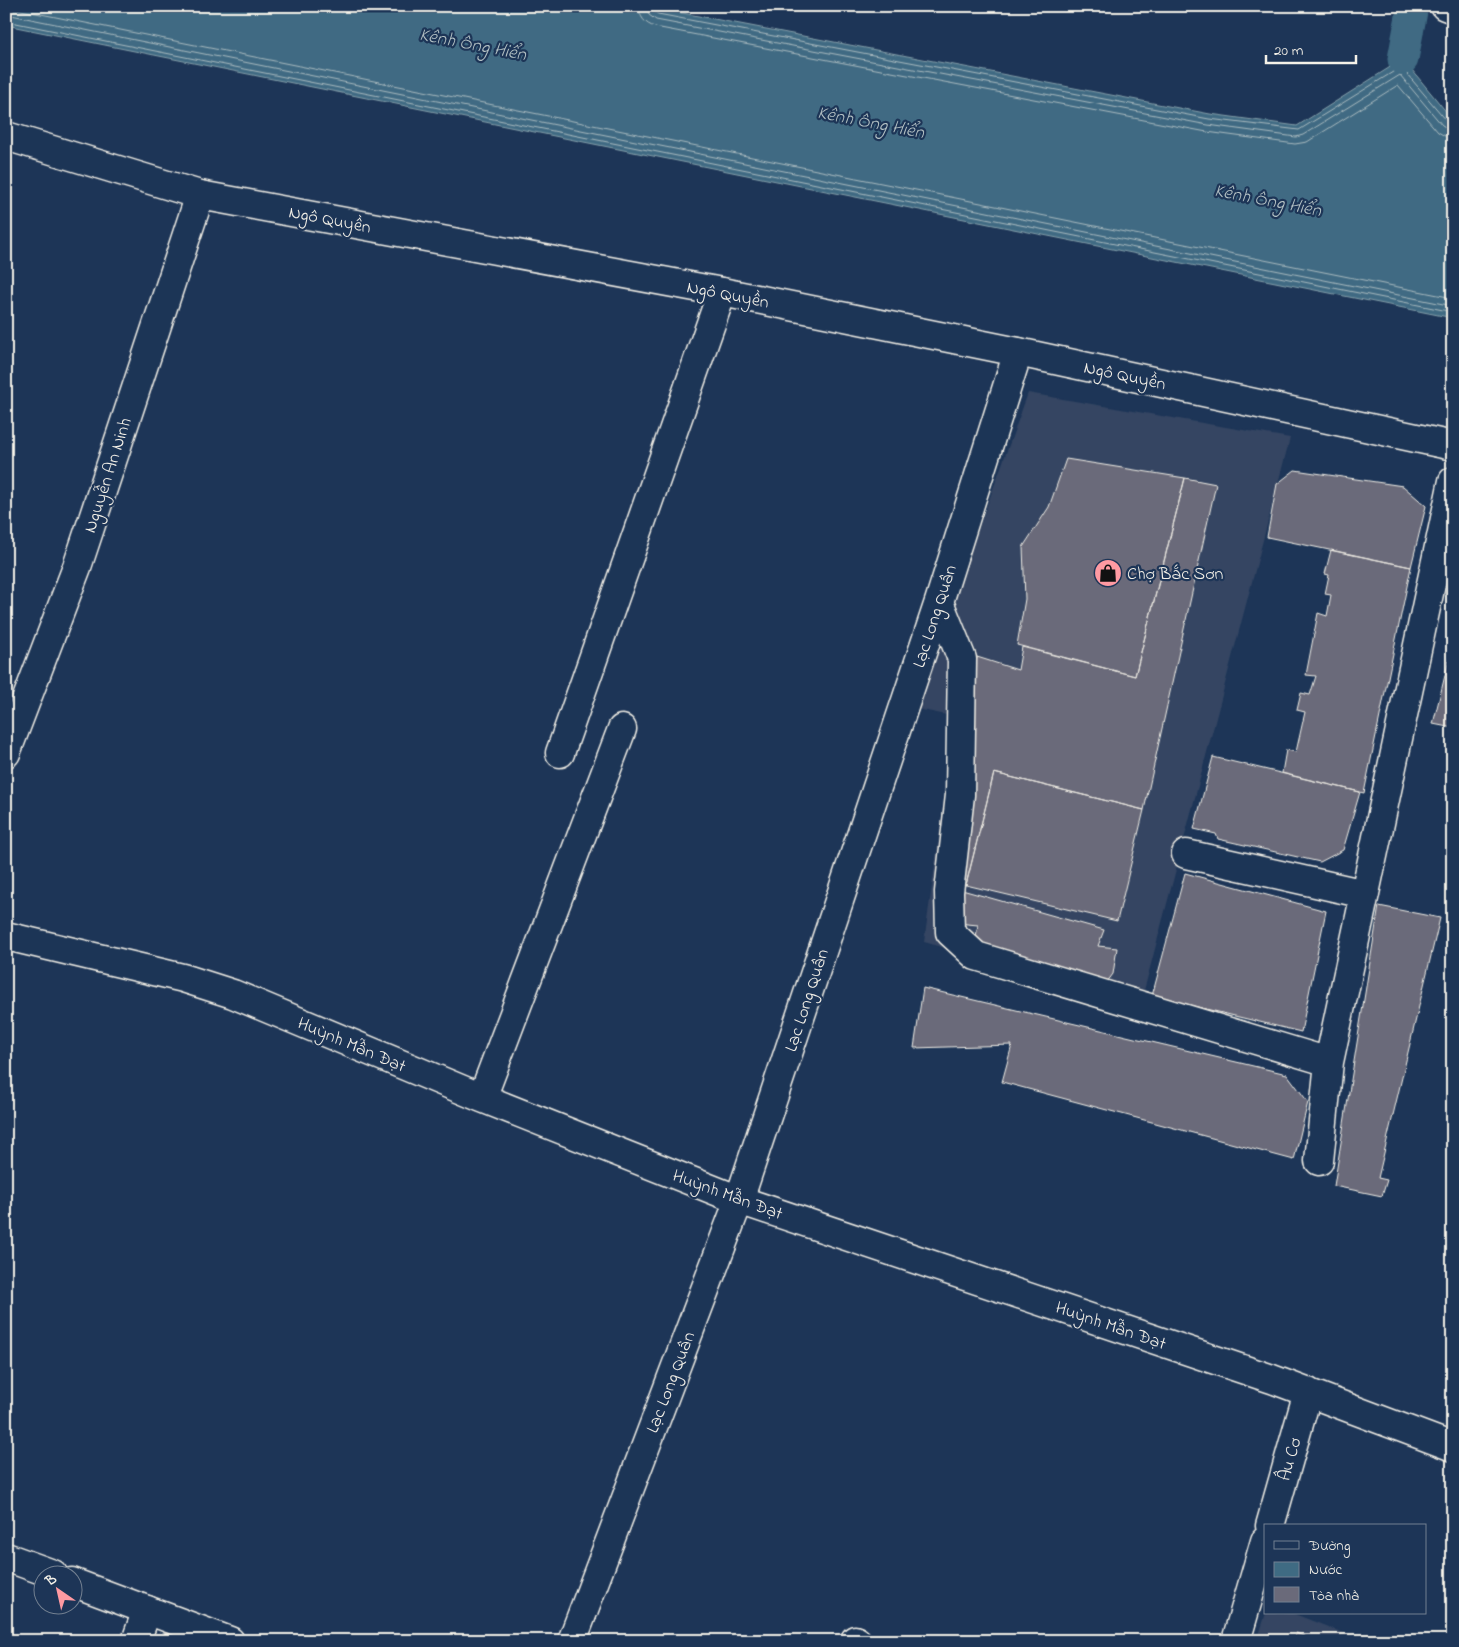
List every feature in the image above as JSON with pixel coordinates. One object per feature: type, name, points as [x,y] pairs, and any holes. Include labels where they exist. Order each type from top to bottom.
[{"type":"street","points":[[1445,6],[1453,9]]},
{"type":"street","name":"Ngô Quyền","points":[[6,136],[200,195],[722,292],[1018,352],[1453,446]]},
{"type":"street","name":"Nguyễn An Ninh","points":[[6,753],[14,710],[77,567],[200,195]]},
{"type":"street","points":[[560,753],[722,292]]},
{"type":"street","name":"Lạc Long Quân","points":[[572,1641],[739,1200],[939,602],[1018,352]]},
{"type":"street","points":[[1319,1161],[1328,1062],[1453,481]]},
{"type":"street","points":[[939,602],[962,659],[960,795],[949,892],[950,932],[976,956],[1328,1062]]},
{"type":"street","points":[[482,1098],[622,729]]},
{"type":"street","points":[[1186,854],[1365,894]]},
{"type":"street","name":"Huỳnh Mẫn Đạt","points":[[6,936],[183,978],[232,994],[482,1098],[739,1200],[1272,1379],[1453,1447]]},
{"type":"street","name":"Âu Cơ","points":[[1271,1524],[1308,1392]]},
{"type":"street","points":[[1236,1641],[1264,1544]]},
{"type":"street","points":[[6,1557],[32,1566]]},
{"type":"street","points":[[82,1586],[230,1641]]},
{"type":"street","points":[[136,1641],[147,1610]]},
{"type":"shaded area","name":"Chợ Bắc Sơn","points":[[1028,393],[1290,438],[1141,1002],[924,942],[956,717],[913,708]]},
{"type":"shaded area","points":[[1266,1614],[1295,1614],[1364,1641],[1257,1641]]},
{"type":"water","name":"Kênh Ông Hiển","points":[[6,6],[646,6],[1210,114],[1297,126],[1403,59],[1453,120],[1453,318],[6,25]]},
{"type":"building","points":[[1066,459],[1185,478],[1135,676],[1017,645],[1025,599],[1023,547],[1049,507]]},
{"type":"building","points":[[1295,470],[1403,486],[1426,506],[1411,567],[1267,537],[1277,484]]},
{"type":"building","points":[[1185,478],[1216,484],[1144,810],[994,773],[966,885],[942,884],[977,657],[1018,670],[1022,647],[1135,676]]},
{"type":"building","points":[[1331,550],[1411,567],[1364,793],[1282,773],[1286,750],[1296,752],[1305,712],[1297,710],[1301,693],[1310,695],[1316,676],[1306,675],[1318,613],[1327,616],[1331,595],[1325,594],[1329,575],[1325,574]]},
{"type":"building","points":[[1453,643],[1453,728],[1433,724]]},
{"type":"building","points":[[1213,757],[1360,792],[1343,850],[1320,862],[1218,839],[1216,834],[1194,829]]},
{"type":"building","points":[[994,773],[1144,810],[1117,921],[966,885]]},
{"type":"building","points":[[1185,873],[1326,911],[1301,1032],[1152,996]]},
{"type":"building","points":[[962,890],[1104,930],[1098,946],[1117,948],[1113,974],[1104,986],[973,955],[978,925],[957,923]]},
{"type":"building","points":[[1379,906],[1440,918],[1378,1178],[1387,1180],[1382,1196],[1334,1186]]},
{"type":"building","points":[[923,988],[1287,1074],[1308,1102],[1294,1160],[1002,1082],[1012,1045],[914,1048]]},
{"type":"building","points":[[1296,1633],[1316,1641],[1293,1641]]},
{"type":"waterway","points":[[1403,59],[1413,6]]},
{"type":"place","name":"Chợ Bắc Sơn","points":[[1108,573]]}]
